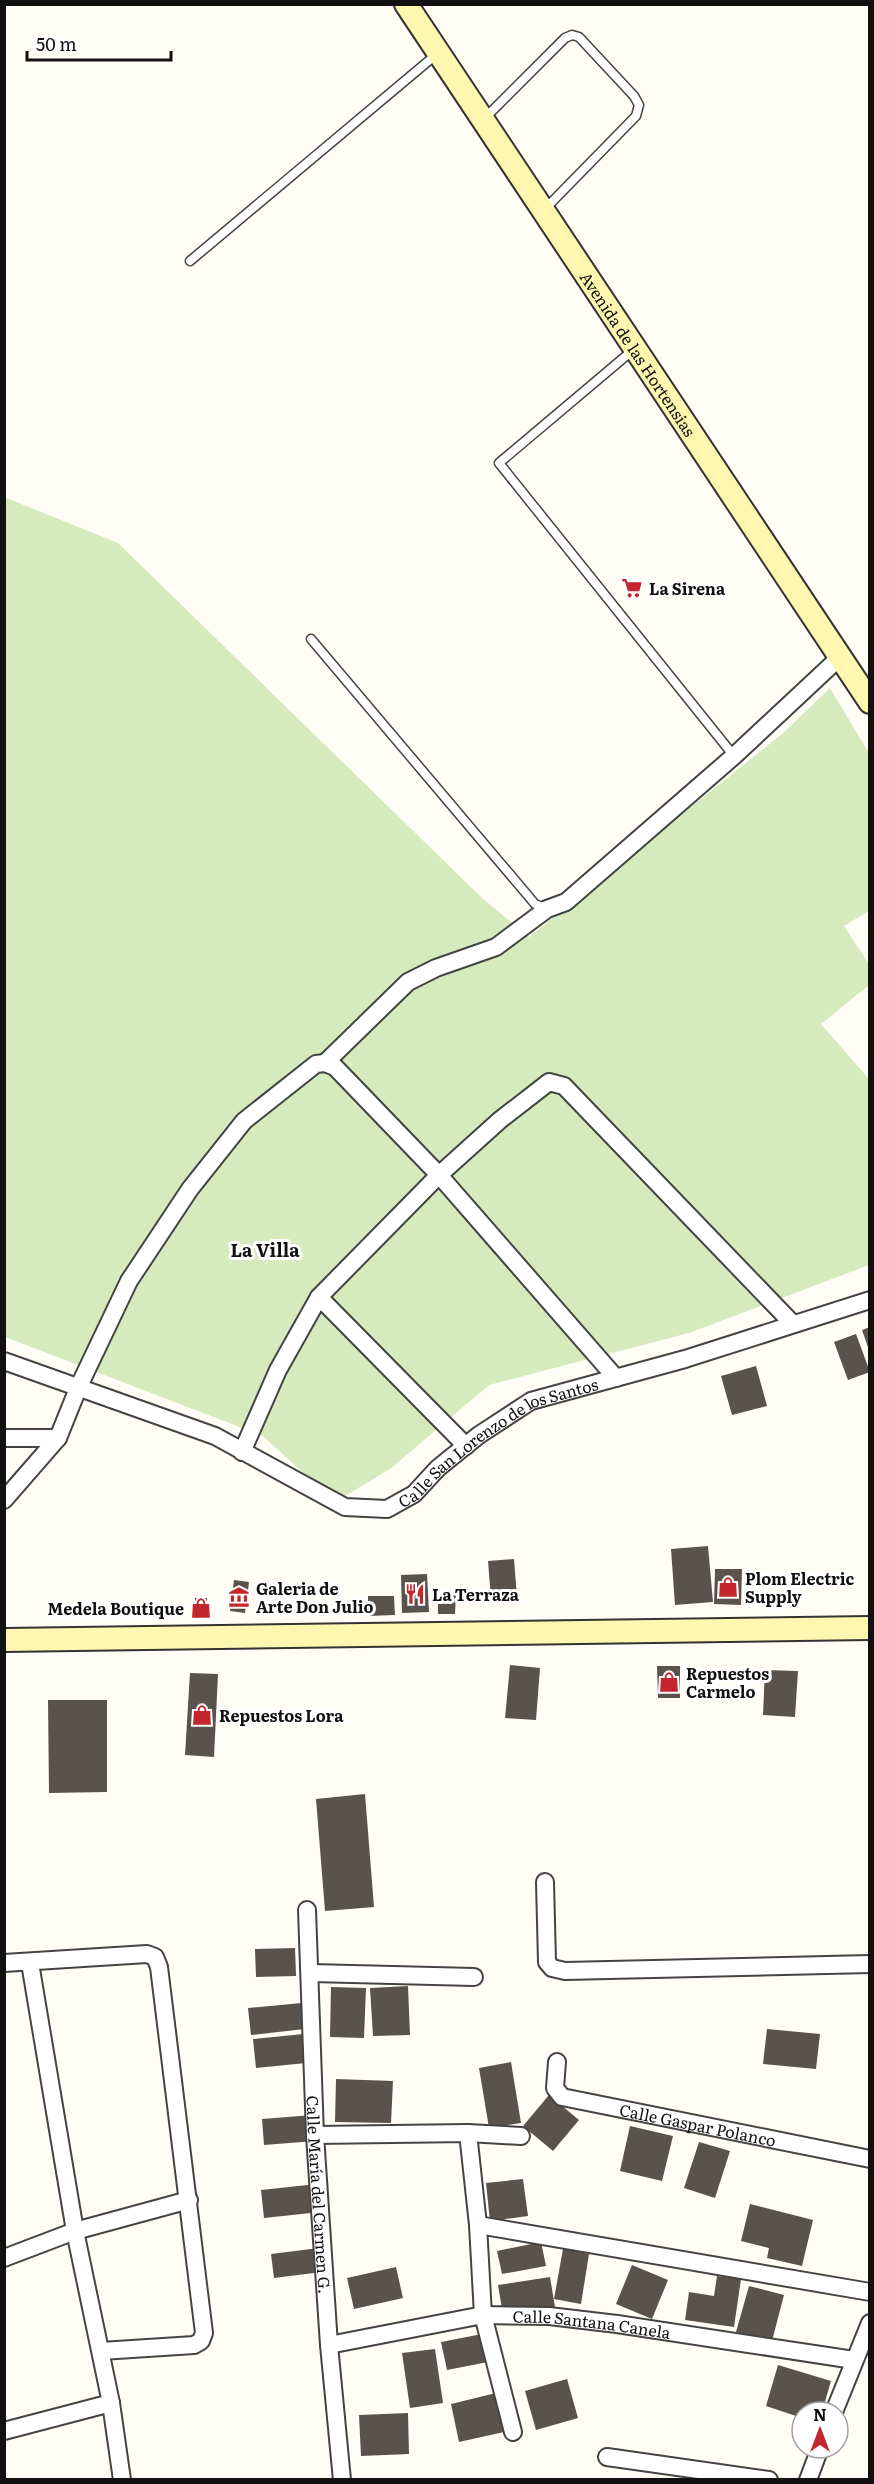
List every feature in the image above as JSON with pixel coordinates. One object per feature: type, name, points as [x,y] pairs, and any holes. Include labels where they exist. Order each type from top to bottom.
[{"type":"main road","name":"Avenida de las Hortensias","points":[[406,4],[870,702]]},
{"type":"main road","points":[[4,1640],[870,1628]]},
{"type":"street","points":[[325,1063],[408,982],[436,968],[496,947],[547,909],[566,902],[734,756],[840,657]]},
{"type":"street","points":[[4,1500],[58,1438],[79,1386],[129,1281],[190,1189],[244,1121],[316,1064],[325,1063],[335,1067],[439,1175],[616,1378]]},
{"type":"street","points":[[242,1452],[278,1370],[319,1297],[439,1175],[542,1085],[557,1082],[564,1086],[793,1324]]},
{"type":"street","points":[[319,1297],[466,1446]]},
{"type":"street","name":"Calle San Lorenzo de los Santos","points":[[4,1361],[215,1436],[345,1507],[387,1509],[414,1494],[438,1468],[531,1401],[616,1378],[870,1300]]},
{"type":"street","points":[[4,1438],[58,1438]]},
{"type":"street","points":[[545,1882],[547,1962],[552,1968],[565,1971],[870,1964]]},
{"type":"street","name":"Calle María del Carmen G.","points":[[307,1910],[315,2135],[329,2345],[342,2480]]},
{"type":"street","points":[[4,1963],[147,1954],[155,1957],[159,1967],[204,2333],[201,2341],[194,2344],[101,2351]]},
{"type":"street","points":[[30,1963],[75,2231],[101,2351],[123,2480]]},
{"type":"street","points":[[311,1973],[474,1977]]},
{"type":"street","name":"Calle Gaspar Polanco","points":[[558,2062],[555,2088],[562,2097],[870,2158]]},
{"type":"street","points":[[315,2135],[468,2133],[521,2136]]},
{"type":"street","points":[[468,2133],[478,2225],[483,2315],[513,2432]]},
{"type":"street","points":[[4,2258],[75,2231],[98,2227],[189,2200]]},
{"type":"street","points":[[478,2225],[870,2292]]},
{"type":"street","name":"Calle Santana Canela","points":[[329,2345],[483,2315],[549,2316],[854,2360]]},
{"type":"street","points":[[839,2400],[870,2323]]},
{"type":"street","points":[[4,2430],[111,2403]]},
{"type":"street","points":[[607,2457],[769,2480]]},
{"type":"street","points":[[808,2480],[816,2460]]},
{"type":"lane","points":[[483,121],[565,38],[572,35],[579,37],[634,96],[639,105],[636,116],[543,211]]},
{"type":"lane","points":[[190,261],[438,53]]},
{"type":"lane","points":[[634,350],[499,463],[734,756]]},
{"type":"lane","points":[[311,639],[535,904],[547,909]]},
{"type":"green space","points":[[4,497],[118,543],[481,897],[529,937],[782,734],[830,688],[869,753],[869,911],[844,926],[869,964],[869,985],[821,1024],[869,1079],[869,1265],[689,1333],[489,1385],[390,1469],[335,1502],[263,1436],[5,1337]]},
{"type":"building","points":[[870,1327],[870,1350],[869,1350],[862,1330]]},
{"type":"building","points":[[856,1334],[870,1372],[848,1380],[834,1342]]},
{"type":"building","points":[[756,1366],[767,1406],[732,1415],[721,1376]]},
{"type":"building","points":[[708,1546],[713,1602],[675,1605],[671,1549]]},
{"type":"building","points":[[514,1559],[517,1597],[491,1599],[488,1561]]},
{"type":"building","name":"Plom Electric Supply","points":[[715,1569],[742,1569],[741,1605],[714,1604]]},
{"type":"building","name":"La Terraza","points":[[427,1574],[429,1612],[402,1613],[401,1575]]},
{"type":"building","name":"Galeria de Arte Don Julio","points":[[234,1580],[249,1582],[245,1613],[230,1611]]},
{"type":"building","points":[[438,1595],[456,1595],[455,1614],[438,1614]]},
{"type":"building","points":[[368,1596],[394,1596],[395,1615],[368,1616]]},
{"type":"building","name":"Medela Boutique","points":[[195,1598],[207,1598],[208,1618],[196,1619]]},
{"type":"building","points":[[510,1665],[540,1668],[536,1720],[505,1718]]},
{"type":"building","name":"Repuestos Carmelo","points":[[657,1666],[680,1666],[680,1698],[658,1698]]},
{"type":"building","points":[[765,1670],[798,1671],[795,1717],[763,1715]]},
{"type":"building","name":"Repuestos Lora","points":[[190,1673],[218,1674],[214,1757],[185,1755]]},
{"type":"building","points":[[48,1700],[107,1700],[107,1792],[49,1793]]},
{"type":"building","points":[[365,1794],[374,1907],[325,1911],[316,1799]]},
{"type":"building","points":[[295,1948],[296,1976],[256,1977],[255,1949]]},
{"type":"building","points":[[408,1986],[410,2035],[373,2036],[370,1988]]},
{"type":"building","points":[[331,1987],[366,1988],[364,2038],[330,2037]]},
{"type":"building","points":[[302,2003],[305,2029],[251,2035],[248,2008]]},
{"type":"building","points":[[767,2029],[820,2034],[816,2069],[763,2064]]},
{"type":"building","points":[[303,2034],[306,2063],[256,2068],[253,2039]]},
{"type":"building","points":[[511,2062],[521,2123],[489,2128],[479,2068]]},
{"type":"building","points":[[336,2079],[393,2081],[391,2123],[335,2122]]},
{"type":"building","points":[[549,2095],[579,2120],[553,2151],[523,2126]]},
{"type":"building","points":[[313,2115],[315,2141],[264,2145],[262,2119]]},
{"type":"building","points":[[630,2126],[673,2136],[662,2181],[620,2171]]},
{"type":"building","points":[[699,2142],[730,2151],[715,2198],[684,2188]]},
{"type":"building","points":[[523,2179],[528,2216],[490,2221],[486,2183]]},
{"type":"building","points":[[317,2184],[320,2212],[264,2218],[261,2190]]},
{"type":"building","points":[[750,2204],[813,2220],[802,2266],[767,2258],[769,2248],[741,2241]]},
{"type":"building","points":[[541,2242],[546,2266],[502,2274],[497,2251]]},
{"type":"building","points":[[319,2248],[322,2272],[274,2278],[271,2254]]},
{"type":"building","points":[[563,2249],[589,2254],[581,2304],[554,2299]]},
{"type":"building","points":[[632,2265],[668,2280],[652,2319],[616,2304]]},
{"type":"building","points":[[396,2267],[403,2298],[354,2309],[347,2278]]},
{"type":"building","points":[[717,2276],[741,2279],[734,2327],[685,2320],[689,2292],[714,2296]]},
{"type":"building","points":[[550,2277],[555,2307],[502,2309],[498,2285]]},
{"type":"building","points":[[749,2286],[784,2295],[772,2341],[736,2332]]},
{"type":"building","points":[[482,2334],[488,2362],[447,2370],[441,2342]]},
{"type":"building","points":[[435,2349],[443,2403],[410,2408],[402,2353]]},
{"type":"building","points":[[778,2365],[831,2381],[825,2400],[790,2400],[790,2414],[766,2406]]},
{"type":"building","points":[[567,2379],[578,2418],[536,2430],[525,2391]]},
{"type":"building","points":[[496,2393],[504,2432],[459,2442],[451,2404]]},
{"type":"building","points":[[408,2413],[409,2454],[361,2456],[359,2415]]},
{"type":"place","name":"La Sirena","points":[[632,588]]},
{"type":"place","name":"Plom Electric Supply","points":[[728,1587]]},
{"type":"place","name":"La Terraza","points":[[415,1594]]},
{"type":"place","name":"Galeria de Arte Don Julio","points":[[239,1597]]},
{"type":"place","name":"Medela Boutique","points":[[201,1608]]},
{"type":"place","name":"Repuestos Carmelo","points":[[669,1682]]},
{"type":"place","name":"Repuestos Lora","points":[[202,1715]]},
{"type":"district","name":"La Villa","points":[[265,1249]]}]
